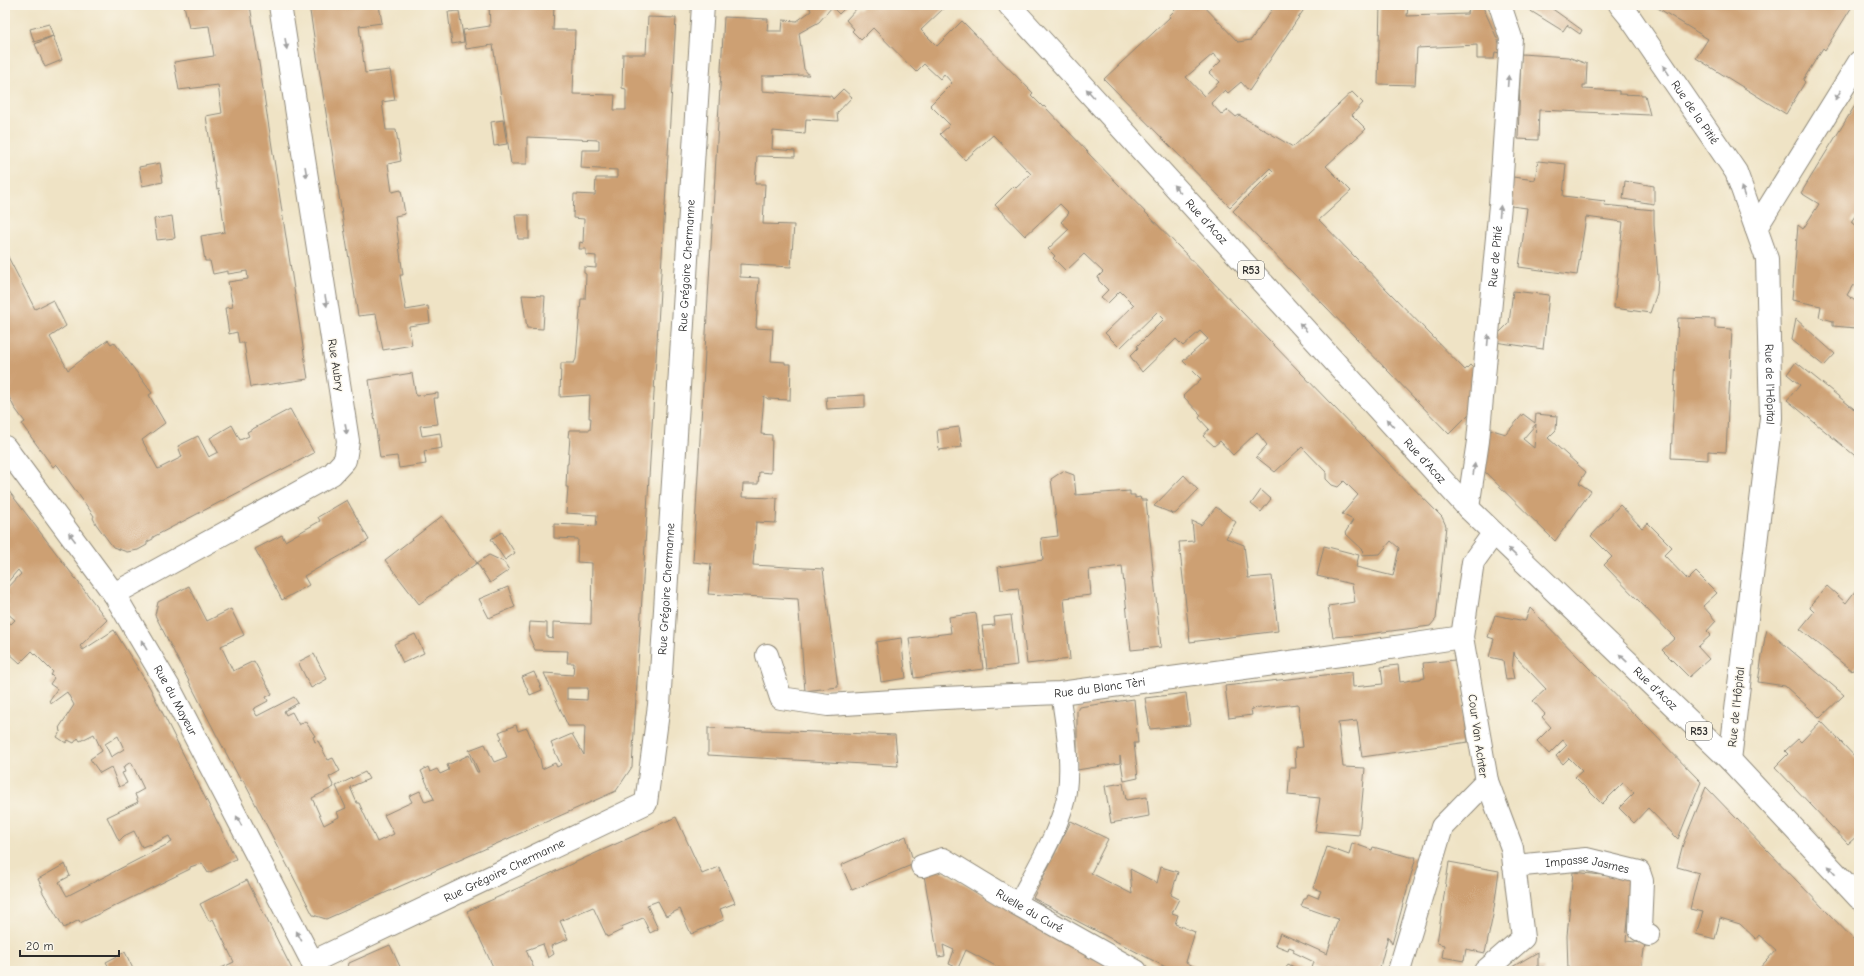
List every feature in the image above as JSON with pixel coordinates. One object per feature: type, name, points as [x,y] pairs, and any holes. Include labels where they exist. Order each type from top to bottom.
[{"type":"street","name":"Rue Aubry","points":[[114,594],[332,474],[345,460],[348,441],[280,5]]},
{"type":"street","name":"Rue Grégoire Chermanne","points":[[315,966],[646,803],[659,705],[703,5]]},
{"type":"street","name":"Rue d'Acoz","points":[[1009,5],[1468,508],[1493,534],[1730,760],[1859,898]]},
{"type":"street","name":"Rue de Pitié","points":[[1468,508],[1478,441],[1500,205],[1511,38],[1500,5]]},
{"type":"street","name":"Rue de la Pitié","points":[[1620,5],[1736,172],[1756,228]]},
{"type":"street","points":[[1756,228],[1859,62]]},
{"type":"street","name":"Rue de l'Hôpital","points":[[1730,760],[1771,418],[1767,259],[1756,228]]},
{"type":"street","name":"Rue du Mayeur","points":[[5,447],[114,594],[169,687],[315,966]]},
{"type":"street","name":"Cour Van Achter","points":[[1399,971],[1442,827],[1487,781],[1462,636],[1473,562],[1493,534]]},
{"type":"street","name":"Rue du Blanc Tèri","points":[[767,655],[781,698],[828,705],[1060,693],[1348,654],[1462,636]]},
{"type":"street","points":[[1485,971],[1523,938],[1512,848],[1487,781]]},
{"type":"street","name":"Ruelle du Curé","points":[[922,866],[943,859],[1017,904],[1136,971]]},
{"type":"street","name":"Impasse Jasmes","points":[[1514,866],[1586,859],[1639,872],[1642,881],[1640,930],[1649,935]]},
{"type":"lane","points":[[1017,904],[1062,812],[1067,791],[1067,754],[1060,693]]},
{"type":"building","points":[[184,5],[250,5],[308,379],[251,387],[244,343],[239,343],[237,332],[229,334],[225,308],[233,307],[228,282],[248,279],[247,271],[228,274],[228,271],[213,274],[210,261],[205,261],[201,236],[225,232],[206,116],[222,113],[218,85],[179,90],[174,62],[214,56],[209,26],[189,28]]},
{"type":"building","points":[[309,5],[379,5],[382,23],[359,26],[365,73],[390,70],[395,100],[382,102],[386,130],[396,130],[401,161],[388,164],[392,192],[401,190],[405,214],[395,216],[403,275],[400,275],[406,310],[428,306],[430,323],[409,326],[412,345],[383,350],[376,314],[358,316]]},
{"type":"building","points":[[489,5],[554,5],[553,30],[575,30],[573,94],[615,95],[614,110],[626,110],[626,89],[622,88],[623,54],[646,54],[648,17],[676,18],[632,767],[616,791],[326,919],[313,915],[243,780],[241,781],[218,738],[155,615],[158,602],[189,586],[207,621],[231,609],[244,635],[221,646],[233,671],[254,661],[272,694],[266,697],[268,701],[253,709],[257,716],[294,697],[298,703],[284,711],[286,715],[292,712],[299,725],[305,721],[315,736],[313,737],[315,742],[318,741],[328,760],[333,758],[340,771],[329,777],[334,787],[312,798],[324,825],[339,817],[337,812],[346,808],[336,786],[365,772],[369,779],[350,787],[357,803],[359,803],[377,842],[394,834],[384,815],[412,802],[409,796],[420,791],[425,802],[434,799],[421,771],[428,767],[430,772],[437,769],[440,774],[449,770],[447,765],[469,755],[477,772],[479,772],[469,750],[485,744],[494,762],[507,757],[499,732],[516,725],[518,731],[527,728],[540,759],[542,769],[555,763],[557,767],[561,765],[551,743],[572,734],[584,755],[585,726],[568,726],[544,673],[573,675],[574,663],[567,663],[568,651],[535,650],[529,636],[530,622],[547,623],[547,637],[553,638],[553,622],[591,624],[592,563],[577,562],[578,539],[554,538],[554,524],[596,526],[597,515],[566,513],[568,487],[566,487],[567,464],[570,437],[568,437],[569,430],[590,430],[591,418],[589,418],[590,395],[560,397],[561,363],[574,363],[576,359],[581,299],[585,299],[586,274],[584,273],[584,267],[596,268],[596,256],[586,255],[586,249],[579,249],[580,242],[583,243],[584,219],[573,218],[574,194],[595,195],[596,178],[617,178],[617,170],[581,168],[582,150],[599,150],[599,140],[527,137],[527,164],[511,164],[493,45],[466,49],[463,30],[490,26]],"holes":[[[567,688],[588,688],[587,700],[567,699]]]},
{"type":"building","points":[[809,5],[848,5],[839,14],[832,7],[819,22],[799,33],[804,69],[809,75],[762,76],[762,91],[831,96],[833,99],[843,89],[852,97],[837,113],[838,121],[806,119],[805,134],[773,131],[772,149],[795,151],[795,157],[757,156],[755,184],[765,184],[763,224],[794,225],[791,267],[740,264],[740,277],[759,278],[756,328],[773,329],[771,361],[791,364],[790,400],[768,399],[764,396],[761,434],[772,435],[771,473],[759,472],[758,484],[743,484],[742,497],[777,498],[776,523],[756,522],[753,565],[823,569],[838,687],[805,691],[798,599],[708,594],[711,564],[693,562],[724,17],[768,19],[767,31],[782,31],[783,20],[797,21],[811,11]]},
{"type":"building","points":[[864,5],[943,5],[945,7],[921,30],[937,46],[962,21],[1033,93],[1031,95],[1043,107],[1044,106],[1442,517],[1446,526],[1436,619],[1430,626],[1333,637],[1328,606],[1355,602],[1352,584],[1317,576],[1324,546],[1359,555],[1356,567],[1393,576],[1399,548],[1391,541],[1380,554],[1361,555],[1364,551],[1345,533],[1353,520],[1342,514],[1358,495],[1344,481],[1338,487],[1332,485],[1326,479],[1326,472],[1302,447],[1275,472],[1256,457],[1267,445],[1257,432],[1233,455],[1220,441],[1214,446],[1203,436],[1209,429],[1199,418],[1201,415],[1183,396],[1201,379],[1183,361],[1208,339],[1200,331],[1183,346],[1176,339],[1142,372],[1130,356],[1138,348],[1137,346],[1164,319],[1157,312],[1120,348],[1105,333],[1134,305],[1120,291],[1108,303],[1101,297],[1108,290],[1099,281],[1098,277],[1103,272],[1084,254],[1066,271],[1053,258],[1055,256],[1048,249],[1069,229],[1061,222],[1069,213],[1060,204],[1025,236],[995,205],[1014,186],[1016,188],[1031,174],[993,135],[965,160],[940,134],[950,125],[930,105],[952,83],[944,74],[940,79],[924,64],[916,72],[873,28],[861,40],[852,31],[854,29],[846,20],[858,7],[860,9]]},
{"type":"building","points":[[1180,5],[1203,5],[1238,42],[1251,40],[1275,5],[1307,5],[1249,91],[1241,82],[1228,93],[1225,90],[1211,103],[1222,115],[1228,110],[1236,117],[1239,115],[1293,147],[1352,92],[1363,103],[1352,115],[1366,129],[1326,166],[1351,191],[1319,220],[1465,370],[1470,365],[1475,370],[1471,412],[1449,434],[1233,211],[1273,171],[1270,168],[1230,207],[1104,79],[1170,17],[1169,16]],"holes":[[[1213,54],[1221,61],[1209,73],[1219,82],[1204,96],[1186,77]]]},
{"type":"building","points":[[1380,5],[1408,5],[1407,16],[1467,14],[1472,5],[1482,5],[1500,45],[1500,53],[1495,52],[1494,59],[1477,59],[1477,45],[1417,48],[1415,85],[1378,84]]},
{"type":"building","points":[[1521,5],[1547,5],[1582,30],[1580,34],[1567,25],[1563,31]]},
{"type":"building","points":[[1653,5],[1853,5],[1825,50],[1823,48],[1803,80],[1805,82],[1786,114],[1696,58],[1708,39]]},
{"type":"building","points":[[459,11],[464,42],[452,44],[448,12]]},
{"type":"building","points":[[49,24],[53,36],[34,42],[30,29]]},
{"type":"building","points":[[53,36],[62,60],[45,67],[35,44]]},
{"type":"building","points":[[1521,54],[1568,57],[1587,64],[1586,85],[1583,85],[1583,89],[1619,91],[1619,94],[1645,95],[1650,115],[1539,110],[1538,140],[1518,139]]},
{"type":"building","points":[[1859,99],[1859,219],[1855,216],[1851,222],[1859,227],[1859,289],[1853,285],[1847,295],[1858,303],[1856,328],[1833,326],[1833,321],[1819,317],[1821,306],[1792,300],[1798,225],[1803,229],[1819,204],[1801,193]]},
{"type":"building","points":[[503,120],[507,144],[494,146],[491,122]]},
{"type":"building","points":[[1538,161],[1566,164],[1563,196],[1605,201],[1604,205],[1654,210],[1658,277],[1657,293],[1650,313],[1614,308],[1623,222],[1586,217],[1577,275],[1519,267],[1527,208],[1511,206],[1513,177],[1535,180]]},
{"type":"building","points":[[160,163],[163,182],[142,186],[139,167]]},
{"type":"building","points":[[1625,181],[1654,186],[1654,204],[1623,199]]},
{"type":"building","points":[[515,215],[529,215],[529,239],[518,239]]},
{"type":"building","points":[[172,216],[175,238],[157,240],[154,219]]},
{"type":"building","points":[[5,251],[35,309],[53,300],[66,326],[50,337],[68,370],[108,340],[111,344],[114,342],[152,393],[149,395],[165,423],[142,440],[158,469],[182,457],[178,446],[198,436],[209,457],[218,452],[210,438],[232,425],[240,440],[249,436],[247,432],[290,409],[314,453],[153,537],[153,539],[147,542],[147,545],[138,550],[127,552],[113,547],[96,524],[93,518],[94,516],[58,466],[56,464],[53,467],[23,426],[22,424],[25,422],[14,407],[5,389]]},
{"type":"building","points":[[1513,291],[1549,295],[1543,349],[1495,342],[1494,338],[1509,323]]},
{"type":"building","points":[[522,295],[545,296],[543,329],[527,328]]},
{"type":"building","points":[[1678,318],[1715,319],[1715,328],[1732,329],[1726,452],[1708,451],[1708,460],[1671,458]]},
{"type":"building","points":[[1796,319],[1835,354],[1824,366],[1792,340]]},
{"type":"building","points":[[1796,362],[1859,413],[1859,459],[1787,400],[1800,385],[1787,374]]},
{"type":"building","points":[[412,373],[416,396],[438,393],[438,398],[434,398],[438,424],[420,426],[422,436],[440,433],[442,448],[424,451],[426,464],[399,468],[397,456],[380,458],[369,380]]},
{"type":"building","points":[[865,395],[865,407],[827,409],[826,397]]},
{"type":"building","points":[[1523,414],[1535,423],[1536,414],[1557,416],[1556,430],[1548,438],[1586,472],[1579,483],[1591,491],[1555,541],[1480,467],[1486,428],[1506,434]],"holes":[[[1536,424],[1534,448],[1523,439]]]},
{"type":"building","points":[[959,427],[962,447],[939,450],[937,430]]},
{"type":"building","points":[[1063,471],[1074,475],[1076,495],[1130,491],[1130,495],[1135,495],[1135,498],[1140,497],[1141,500],[1146,500],[1161,647],[1131,650],[1122,566],[1089,570],[1091,595],[1064,598],[1070,659],[1027,664],[1018,588],[1001,590],[998,567],[1043,560],[1041,538],[1058,536],[1051,479]]},
{"type":"building","points":[[1184,475],[1198,490],[1176,513],[1174,514],[1154,506]]},
{"type":"building","points":[[5,486],[107,620],[80,646],[83,650],[114,630],[150,688],[236,859],[208,873],[202,863],[190,867],[190,869],[80,923],[79,920],[64,928],[42,891],[43,889],[38,879],[65,864],[70,876],[59,882],[67,896],[172,842],[169,836],[151,845],[142,847],[134,831],[124,836],[119,841],[107,817],[138,802],[135,794],[144,789],[131,762],[123,767],[125,772],[122,773],[127,783],[119,787],[111,767],[100,773],[90,759],[102,751],[94,734],[80,741],[78,738],[74,743],[68,740],[66,743],[57,737],[61,730],[59,728],[74,705],[67,692],[52,703],[49,701],[57,689],[50,684],[54,678],[51,675],[53,672],[32,651],[20,663],[8,652],[5,654],[5,619],[11,624],[15,620],[5,611],[9,606],[5,602],[8,597],[5,595],[5,591],[21,574],[18,570],[5,585]],"holes":[[[118,736],[124,749],[111,757],[105,744]]]},
{"type":"building","points":[[1261,490],[1271,499],[1261,512],[1251,504]]},
{"type":"building","points":[[347,500],[369,540],[304,576],[309,585],[282,600],[255,549],[282,535],[285,541],[320,521],[318,517]]},
{"type":"building","points":[[1620,505],[1642,528],[1648,523],[1672,547],[1664,555],[1688,580],[1696,572],[1717,593],[1703,606],[1716,621],[1707,631],[1711,635],[1698,647],[1709,659],[1689,677],[1662,650],[1675,638],[1604,565],[1612,557],[1591,536]]},
{"type":"building","points":[[1216,507],[1236,522],[1226,538],[1244,545],[1248,578],[1272,576],[1278,631],[1190,642],[1179,542],[1194,541],[1192,521],[1201,525]]},
{"type":"building","points":[[442,516],[477,563],[419,604],[385,560]]},
{"type":"building","points":[[502,532],[515,553],[505,560],[491,539]]},
{"type":"building","points":[[489,555],[504,562],[509,570],[490,583],[477,563]]},
{"type":"building","points":[[1827,586],[1846,603],[1859,586],[1859,662],[1852,671],[1800,629],[1814,612],[1810,608],[1812,603]]},
{"type":"building","points":[[508,587],[515,607],[489,618],[479,599]]},
{"type":"building","points":[[1530,608],[1701,782],[1678,839],[1648,808],[1634,823],[1619,808],[1634,793],[1623,783],[1602,804],[1575,777],[1582,771],[1569,758],[1563,764],[1556,756],[1567,745],[1563,740],[1549,754],[1537,741],[1551,727],[1542,717],[1545,714],[1533,701],[1546,689],[1515,656],[1514,652],[1512,669],[1514,679],[1506,680],[1503,660],[1489,657],[1494,639],[1488,637],[1495,615],[1525,621]]},
{"type":"building","points":[[976,613],[983,669],[914,678],[909,638],[951,633],[949,617]]},
{"type":"building","points":[[1011,615],[1017,665],[987,669],[982,626],[995,625],[994,617]]},
{"type":"building","points":[[1767,630],[1844,695],[1820,718],[1785,686],[1758,682]]},
{"type":"building","points":[[415,634],[424,653],[403,663],[394,644]]},
{"type":"building","points":[[901,638],[906,678],[881,682],[876,642]]},
{"type":"building","points":[[314,654],[327,679],[311,688],[298,662]]},
{"type":"building","points":[[1455,660],[1459,674],[1468,742],[1362,757],[1357,721],[1338,723],[1343,767],[1365,768],[1359,835],[1315,831],[1320,798],[1288,795],[1290,768],[1296,768],[1295,748],[1303,747],[1298,704],[1251,709],[1252,715],[1229,718],[1225,686],[1352,672],[1353,687],[1383,684],[1381,667],[1398,665],[1400,682],[1425,678],[1423,663]]},
{"type":"building","points":[[534,672],[542,690],[530,695],[522,677]]},
{"type":"building","points":[[1186,693],[1190,725],[1150,729],[1145,698]]},
{"type":"building","points":[[1134,699],[1138,743],[1134,743],[1138,778],[1124,781],[1120,756],[1120,763],[1077,770],[1077,711],[1079,707]]},
{"type":"building","points":[[1821,721],[1859,761],[1859,834],[1848,844],[1775,767],[1788,754],[1785,751],[1798,739],[1801,742]]},
{"type":"building","points":[[708,728],[895,735],[898,766],[708,755]]},
{"type":"building","points":[[1123,783],[1126,800],[1147,797],[1149,816],[1111,823],[1105,786]]},
{"type":"building","points":[[1706,787],[1859,945],[1859,971],[1757,971],[1776,950],[1759,935],[1756,939],[1740,924],[1720,918],[1715,939],[1696,934],[1703,912],[1690,909],[1699,873],[1677,867],[1683,844]]},
{"type":"building","points":[[676,817],[702,874],[719,867],[735,903],[720,909],[724,920],[691,934],[680,909],[666,916],[658,901],[647,905],[658,929],[650,933],[643,918],[621,927],[622,930],[607,937],[593,907],[560,921],[568,939],[551,946],[554,954],[548,958],[543,944],[526,950],[535,971],[495,971],[467,911]]},
{"type":"building","points":[[1071,821],[1108,839],[1091,873],[1132,894],[1130,869],[1157,883],[1161,867],[1178,872],[1171,895],[1179,899],[1172,913],[1178,915],[1175,924],[1195,932],[1186,962],[1202,971],[1173,971],[1033,898]]},
{"type":"building","points":[[906,836],[914,864],[852,890],[841,865]]},
{"type":"building","points":[[1352,843],[1372,850],[1373,847],[1410,857],[1416,857],[1392,944],[1388,936],[1379,971],[1317,971],[1312,968],[1314,962],[1293,952],[1294,949],[1289,947],[1288,950],[1275,945],[1280,933],[1327,954],[1338,919],[1301,906],[1308,894],[1318,898],[1321,891],[1313,888],[1327,847],[1349,855]]},
{"type":"building","points":[[1449,862],[1499,871],[1493,915],[1485,953],[1466,949],[1464,961],[1442,957],[1444,945],[1437,943]]},
{"type":"building","points":[[935,867],[1116,971],[1005,971],[966,950],[958,968],[949,964],[954,950],[943,945],[945,956],[938,957],[924,875]]},
{"type":"building","points":[[1573,872],[1632,878],[1626,941],[1645,943],[1641,971],[1568,971],[1567,936]]},
{"type":"building","points":[[247,880],[293,971],[215,971],[234,962],[213,919],[209,921],[200,904]]},
{"type":"building","points":[[390,945],[402,971],[347,971],[349,963]]},
{"type":"building","points":[[125,952],[134,971],[111,971],[106,962]]},
{"type":"building","points":[[1538,952],[1538,967],[1544,967],[1544,971],[1505,971]]},
{"type":"building","points":[[1288,964],[1302,971],[1285,971]]}]
